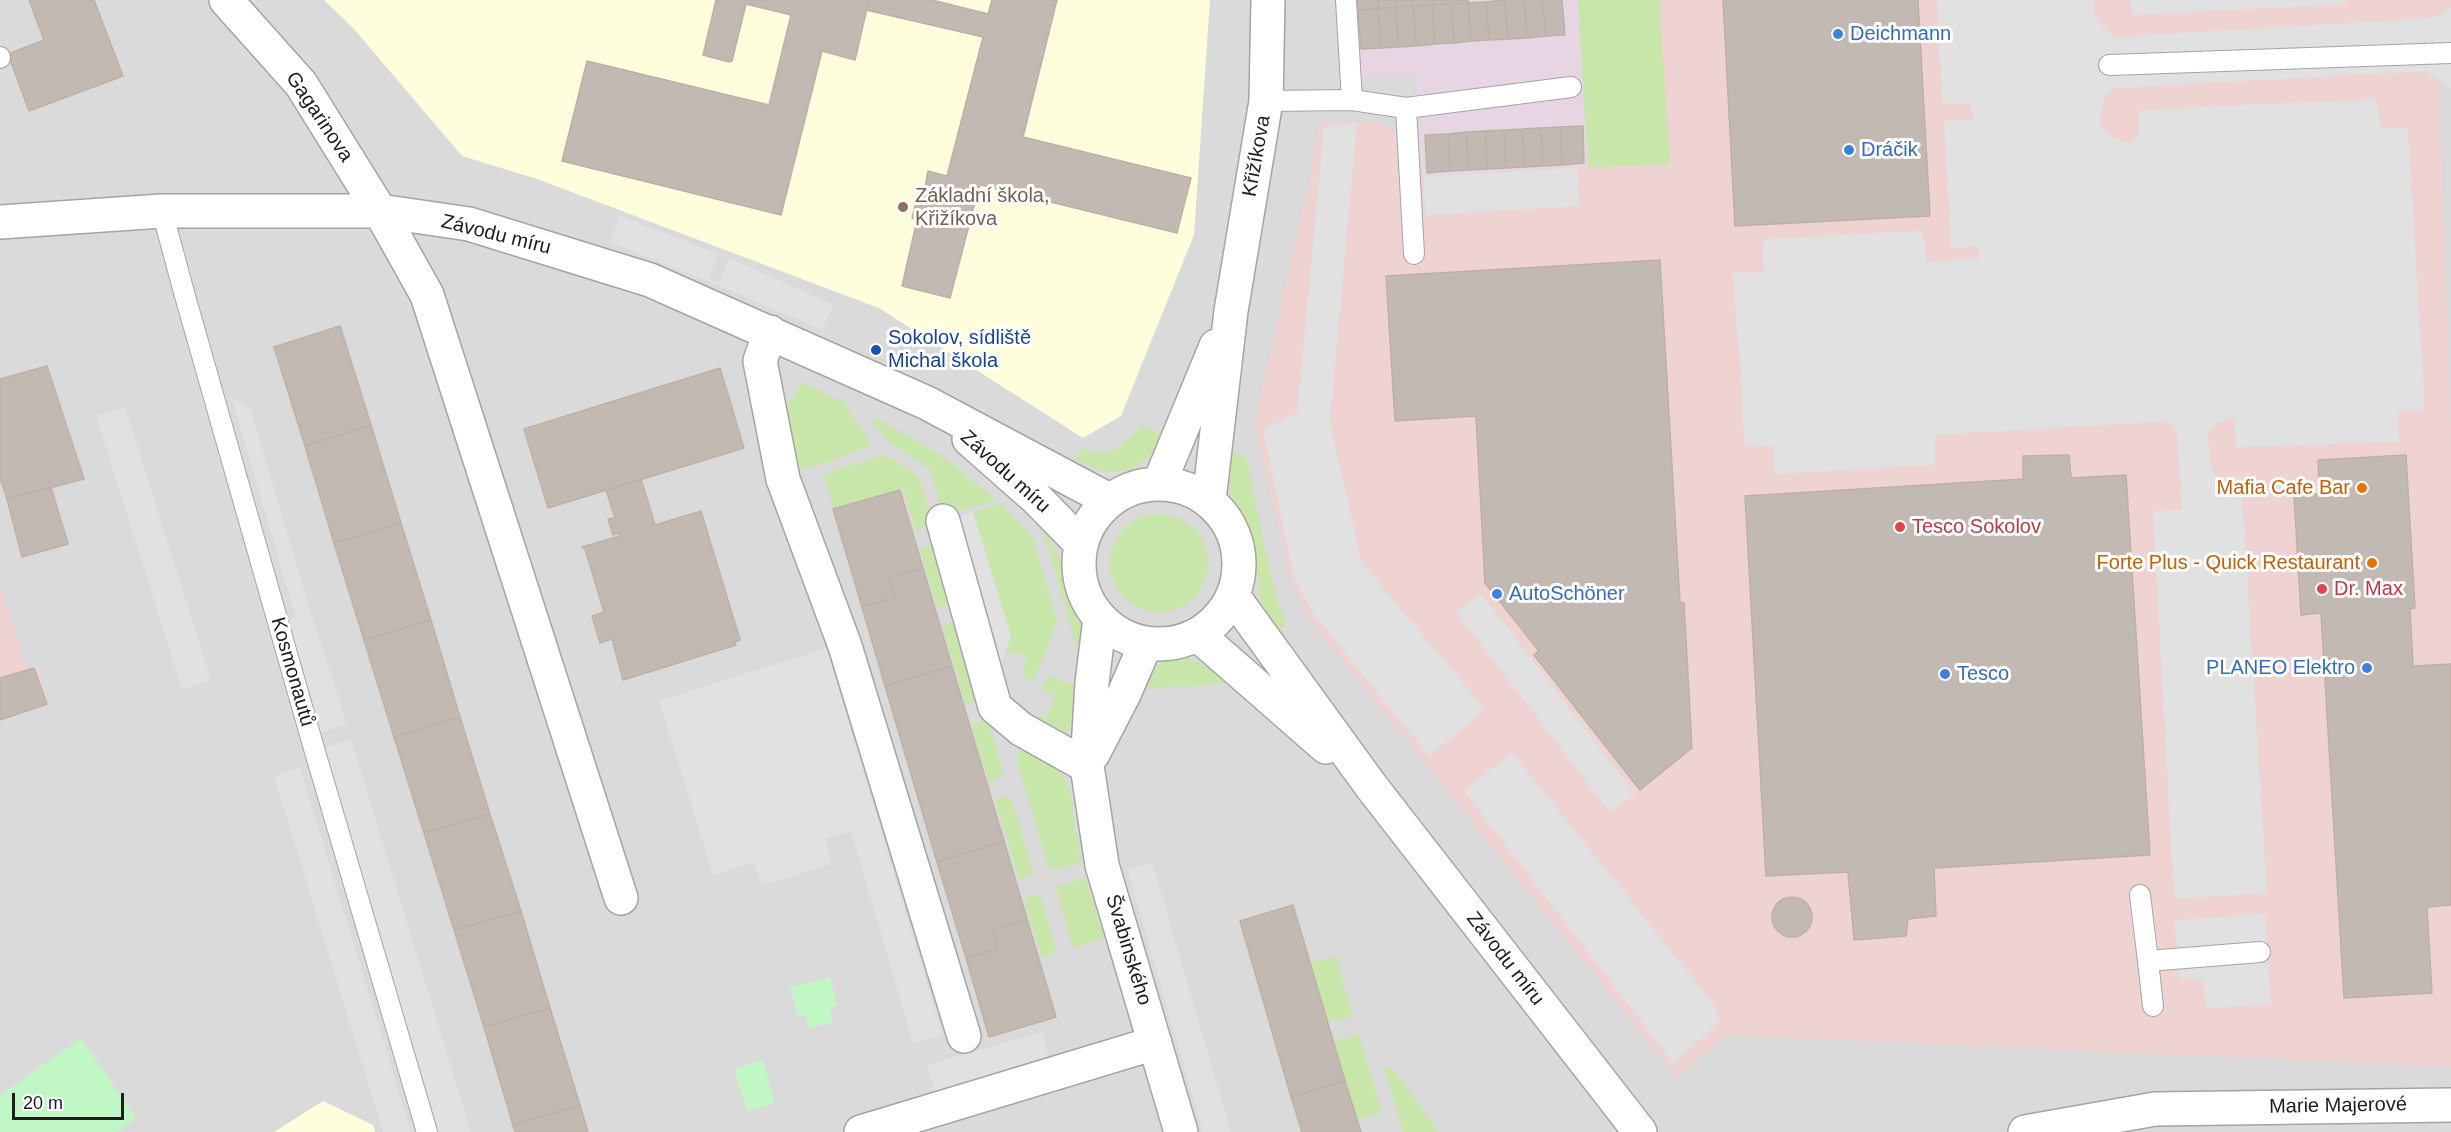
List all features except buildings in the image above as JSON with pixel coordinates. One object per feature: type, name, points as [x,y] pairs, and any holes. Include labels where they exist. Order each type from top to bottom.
[{"type":"street","name":"Gagarinova","points":[[226,0],[301,84],[380,211],[427,295],[621,898]]},
{"type":"street","name":"Křižíkova","points":[[1209,500],[1231,311],[1266,101],[1268,0]]},
{"type":"street","name":"Závodu míru","points":[[0,222],[162,211],[380,211],[468,224],[650,280],[927,403],[1109,500]]},
{"type":"street","name":"Křižíkova","points":[[1159,484],[1231,311]]},
{"type":"street","points":[[770,332],[760,361],[783,479],[845,646],[964,1036]]},
{"type":"street","name":"Závodu míru","points":[[927,403],[1036,498],[1081,544]]},
{"type":"street","points":[[1159,484],[1185,488],[1209,500],[1227,520],[1238,544],[1240,571],[1233,596],[1219,618],[1198,635],[1173,644],[1146,644],[1121,634],[1100,618],[1086,596],[1079,571],[1081,544],[1092,519],[1109,500],[1133,487],[1159,484]]},
{"type":"street","points":[[943,521],[995,707],[1021,729],[1086,766],[1124,694],[1146,644]]},
{"type":"street","name":"Závodu míru","points":[[1233,596],[1371,786],[1640,1132]]},
{"type":"street","name":"Švabinského","points":[[1100,618],[1092,682],[1086,766],[1102,865],[1181,1132]]},
{"type":"street","name":"Závodu míru","points":[[1198,635],[1371,786]]},
{"type":"street","points":[[861,1132],[1155,1043]]},
{"type":"street","name":"Marie Majerové","points":[[2025,1132],[2154,1109],[2227,1120],[2451,1105]]},
{"type":"lane","points":[[1346,0],[1352,100]]},
{"type":"lane","points":[[2109,65],[2451,53]]},
{"type":"lane","points":[[1266,101],[1352,100],[1406,108],[1571,87]]},
{"type":"lane","points":[[1406,108],[1414,254]]},
{"type":"lane","name":"Kosmonautů","points":[[162,211],[184,296],[313,745],[427,1132]]},
{"type":"lane","points":[[2140,895],[2153,1006]]},
{"type":"lane","points":[[2148,962],[2260,952]]},
{"type":"shaded area","points":[[0,0],[2451,0],[2451,1132],[0,1132]]},
{"type":"shaded area","name":"Základní škola, Křižíkova","points":[[324,0],[1210,0],[1194,235],[1121,416],[1083,438],[879,308],[537,179],[462,156],[354,29]]},
{"type":"shaded area","points":[[1335,0],[1578,0],[1588,168],[1423,177],[1416,74],[1340,78]]},
{"type":"shaded area","points":[[1659,0],[2451,0],[2451,8],[2433,18],[2438,54],[2451,443],[2451,1067],[1726,1035],[1677,1078],[1307,616],[1292,585],[1254,424],[1309,182],[1319,122],[1382,122],[1393,131],[1397,141],[1397,177],[1669,164]]},
{"type":"shaded area","points":[[1937,0],[2095,0],[2093,6],[2097,21],[2114,37],[2433,18],[2451,8],[2451,90],[2426,71],[2115,88],[2104,98],[2099,123],[2111,137],[2129,143],[2139,136],[2139,110],[2376,99],[2381,128],[2408,128],[2425,411],[2398,412],[2399,442],[2236,447],[2234,418],[2218,422],[2208,434],[2211,470],[2217,477],[2241,477],[2267,893],[2174,899],[2153,511],[2182,510],[2177,433],[2169,421],[1935,435],[1935,465],[1773,474],[1773,446],[1744,445],[1732,273],[1764,273],[1763,239],[1923,231],[1926,262],[1980,258],[1979,246],[1951,248],[1944,121],[1973,120],[1971,103],[1942,104]]},
{"type":"shaded area","points":[[2130,0],[2347,0],[2347,4],[2133,15]]},
{"type":"shaded area","points":[[1357,122],[1330,423],[1362,563],[1486,710],[1429,756],[1314,615],[1303,595],[1293,574],[1263,429],[1297,413],[1324,128]]},
{"type":"shaded area","points":[[1578,168],[1580,206],[1426,215],[1423,177]]},
{"type":"shaded area","points":[[620,216],[718,254],[710,275],[711,279],[717,282],[721,279],[729,258],[834,305],[822,330],[610,242]]},
{"type":"shaded area","points":[[232,399],[250,408],[311,613],[347,724],[320,733],[284,622],[296,618]]},
{"type":"shaded area","points":[[125,407],[211,680],[182,689],[96,416]]},
{"type":"shaded area","points":[[973,512],[1011,636],[996,676],[943,521]]},
{"type":"shaded area","points":[[0,585],[27,669],[38,666],[47,704],[0,720]]},
{"type":"shaded area","points":[[1481,593],[1635,794],[1610,812],[1456,612]]},
{"type":"shaded area","points":[[826,648],[942,1034],[913,1043],[851,831],[825,839],[831,864],[762,886],[753,862],[713,875],[659,701]]},
{"type":"shaded area","points":[[351,739],[471,1132],[439,1132],[323,748]]},
{"type":"shaded area","points":[[1512,752],[1713,1003],[1720,1021],[1674,1064],[1464,791]]},
{"type":"shaded area","points":[[300,768],[411,1132],[383,1132],[274,776]]},
{"type":"shaded area","points":[[1152,862],[1231,1132],[1203,1132],[1127,869]]},
{"type":"shaded area","points":[[2265,914],[2271,1004],[2206,1008],[2203,980],[2187,979],[2180,983],[2174,920]]},
{"type":"shaded area","points":[[1042,1032],[1051,1066],[938,1099],[927,1065]]},
{"type":"shaded area","points":[[323,1101],[373,1125],[375,1132],[274,1132]]},
{"type":"green space","points":[[1578,0],[1659,0],[1670,164],[1588,168]]},
{"type":"green space","points":[[802,382],[843,402],[872,445],[831,461],[793,472],[783,421],[789,403]]},
{"type":"green space","points":[[875,418],[946,459],[997,500],[943,516],[930,469],[887,441],[872,421]]},
{"type":"green space","points":[[1144,427],[1165,435],[1150,456],[1130,471],[1107,473],[1074,460],[1082,448],[1098,454],[1114,450]]},
{"type":"green space","points":[[1228,452],[1246,456],[1270,572],[1279,605],[1287,623],[1275,634],[1261,600],[1252,543],[1232,496]]},
{"type":"green space","points":[[885,455],[919,477],[933,524],[915,530],[903,488],[833,509],[824,475]]},
{"type":"green space","points":[[1001,504],[1033,537],[1057,622],[1034,681],[1022,676],[1027,656],[1009,651],[1001,670],[1011,636],[973,512]]},
{"type":"green space","points":[[1159,514],[1178,517],[1194,528],[1205,544],[1208,563],[1205,582],[1194,598],[1178,609],[1159,612],[1140,609],[1124,598],[1113,582],[1110,563],[1113,544],[1124,528],[1140,517]]},
{"type":"green space","points":[[1033,519],[1043,527],[1060,557],[1081,628],[1081,664],[1044,533]]},
{"type":"green space","points":[[934,545],[950,603],[937,608],[920,549]]},
{"type":"green space","points":[[955,622],[979,698],[966,705],[942,626]]},
{"type":"green space","points":[[1188,658],[1204,665],[1225,679],[1222,684],[1141,688],[1147,676],[1161,663],[1172,659]]},
{"type":"green space","points":[[1048,675],[1078,687],[1069,731],[1064,737],[1036,721],[1039,715],[1046,718],[1055,695],[1042,690]]},
{"type":"green space","points":[[982,721],[989,724],[1003,771],[1002,776],[989,782],[971,725]]},
{"type":"green space","points":[[1020,751],[1029,751],[1049,762],[1064,776],[1071,794],[1075,830],[1082,862],[1054,870],[1048,866],[1016,758]]},
{"type":"green space","points":[[1006,796],[1012,800],[1033,871],[1030,876],[1019,880],[995,800]]},
{"type":"green space","points":[[1086,877],[1104,938],[1075,947],[1072,945],[1056,887]]},
{"type":"green space","points":[[1036,894],[1041,898],[1056,949],[1053,954],[1041,957],[1024,899]]},
{"type":"green space","points":[[1336,956],[1353,1017],[1328,1022],[1310,963]]},
{"type":"green space","points":[[830,977],[837,1005],[830,1008],[833,1022],[809,1028],[805,1014],[798,1016],[790,987]]},
{"type":"green space","points":[[1359,1035],[1382,1113],[1357,1119],[1334,1042]]},
{"type":"green space","points":[[81,1038],[136,1118],[117,1132],[0,1132],[0,1095]]},
{"type":"green space","points":[[763,1060],[775,1104],[747,1111],[734,1069]]},
{"type":"green space","points":[[1384,1067],[1392,1067],[1439,1132],[1403,1132]]},
{"type":"place","name":"Deichmann","points":[[1838,34]]},
{"type":"place","name":"Dráčik","points":[[1849,150]]},
{"type":"place","name":"Základní škola, Křižíkova","points":[[903,207]]},
{"type":"place","name":"Sokolov, sídliště Michal škola","points":[[876,350]]},
{"type":"place","name":"Mafia Cafe Bar","points":[[2362,488]]},
{"type":"place","name":"Tesco Sokolov","points":[[1900,527]]},
{"type":"place","name":"Forte Plus - Quick Restaurant","points":[[2372,563]]},
{"type":"place","name":"Dr. Max","points":[[2322,589]]},
{"type":"place","name":"AutoSchöner","points":[[1497,594]]},
{"type":"place","name":"PLANEO Elektro","points":[[2367,668]]},
{"type":"place","name":"Tesco","points":[[1945,674]]}]
